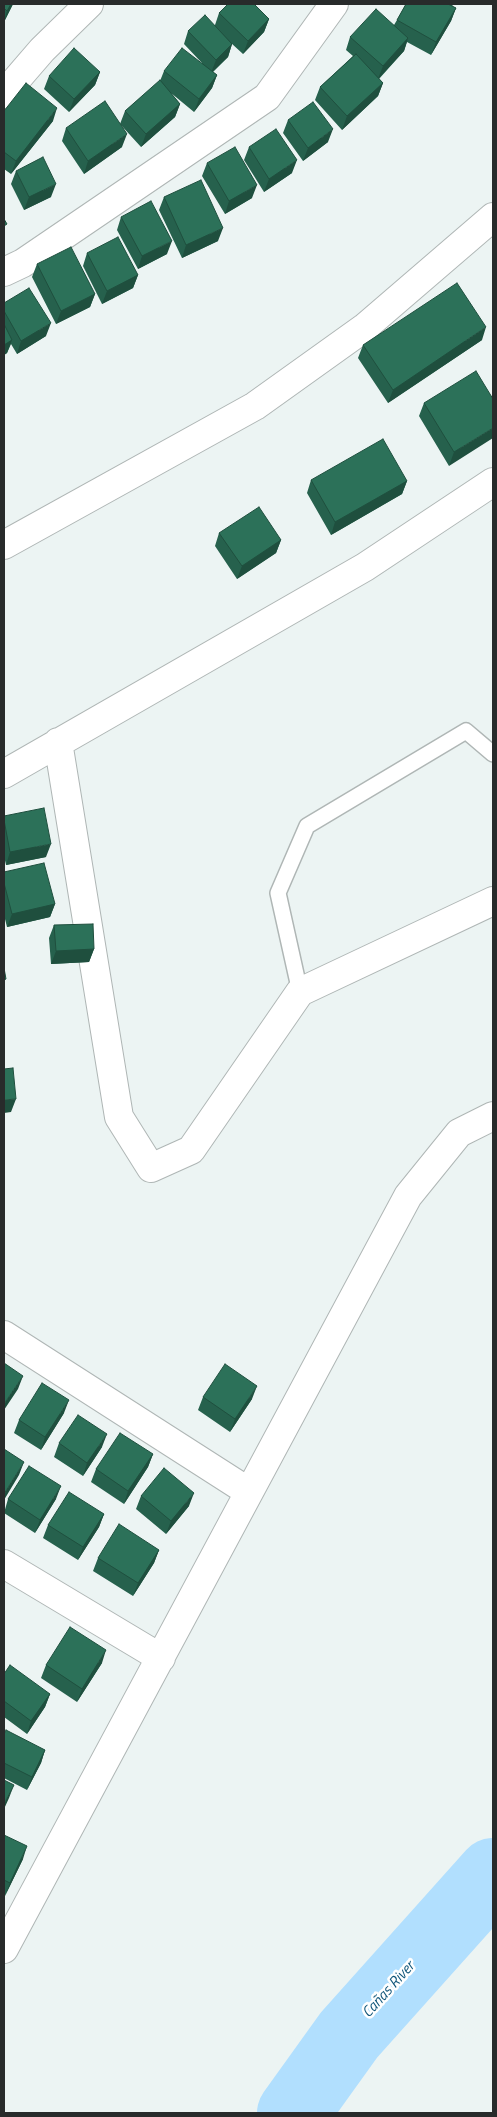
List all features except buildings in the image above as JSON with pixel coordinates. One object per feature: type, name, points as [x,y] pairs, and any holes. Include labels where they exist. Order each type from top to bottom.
[{"type":"street","points":[[4,94],[42,50],[89,4]]},
{"type":"street","points":[[4,272],[23,263],[267,97],[334,4]]},
{"type":"street","points":[[4,545],[255,406],[364,328],[493,217]]},
{"type":"street","points":[[4,774],[365,567],[493,482]]},
{"type":"street","points":[[58,742],[119,1118],[151,1168],[190,1150],[300,992],[493,902]]},
{"type":"street","points":[[4,1949],[408,1196],[458,1133],[493,1116]]},
{"type":"street","points":[[4,1334],[250,1492]]},
{"type":"street","points":[[4,1564],[160,1658]]},
{"type":"lane","points":[[300,992],[278,893],[307,826],[466,730],[493,754]]},
{"type":"waterway","name":"Cañas River","points":[[293,2113],[349,2035],[493,1874]]}]
